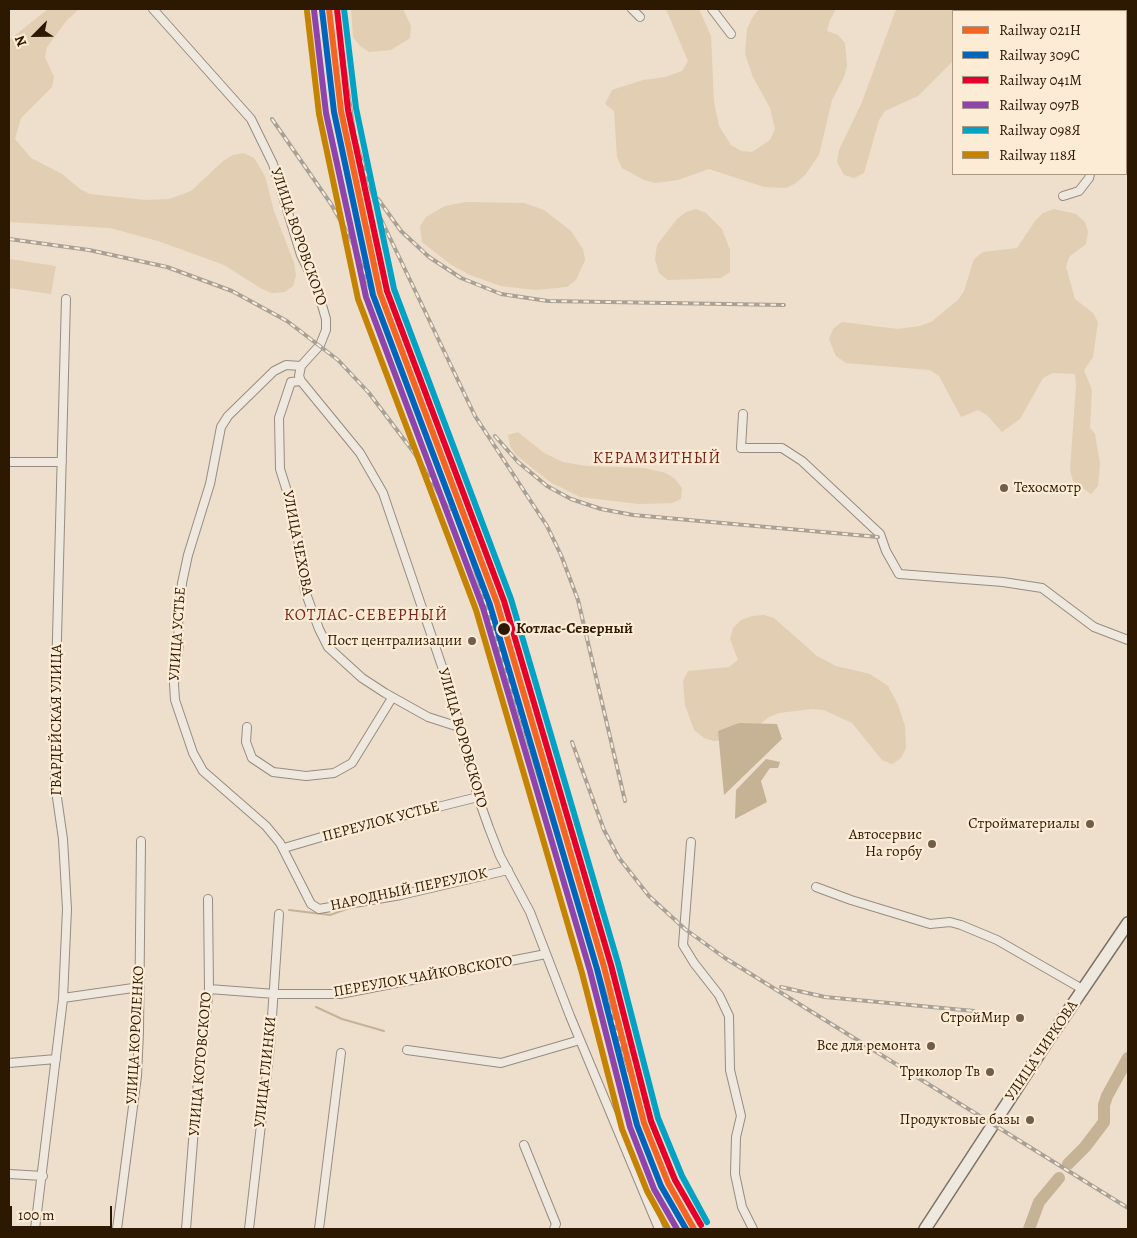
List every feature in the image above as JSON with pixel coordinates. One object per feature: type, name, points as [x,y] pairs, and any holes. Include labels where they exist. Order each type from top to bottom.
[{"type":"main road","name":"УЛИЦА ЧИРКОВА","points":[[924,1229],[1128,923]]},
{"type":"street","name":"УЛИЦА ВОРОВСКОГО","points":[[153,9],[251,119],[273,164],[301,255],[321,300],[326,319],[326,330],[320,345],[301,366]]},
{"type":"street","points":[[632,9],[640,17]]},
{"type":"street","points":[[712,9],[731,34]]},
{"type":"street","points":[[1063,196],[1079,192],[1090,178],[1090,175]]},
{"type":"street","name":"ГВАРДЕЙСКАЯ УЛИЦА","points":[[35,1229],[43,1176],[63,998],[67,909],[63,839],[55,784],[66,299]]},
{"type":"street","name":"УЛИЦА УСТЬЕ","points":[[301,366],[286,365],[274,371],[228,416],[220,427],[210,484],[188,555],[182,584],[178,625],[179,643],[174,684],[175,700],[193,753],[203,771],[266,826],[284,848],[311,904]]},
{"type":"street","points":[[301,366],[299,376],[301,382]]},
{"type":"street","name":"УЛИЦА ЧЕХОВА","points":[[301,382],[291,382],[279,418],[280,469],[291,504],[300,550],[305,591],[318,630],[328,648],[362,678],[392,698],[428,717],[459,726]]},
{"type":"street","name":"УЛИЦА ВОРОВСКОГО","points":[[301,382],[360,453],[383,494],[450,690],[478,797],[500,856],[530,912],[580,1040],[659,1229]]},
{"type":"street","points":[[743,414],[741,448],[782,448],[802,461],[880,534],[886,551],[899,574],[1003,582],[1042,588],[1094,627],[1128,640]]},
{"type":"street","points":[[9,462],[62,462]]},
{"type":"street","points":[[248,727],[246,742],[252,758],[273,772],[306,776],[334,773],[352,763],[392,698]]},
{"type":"street","name":"ПЕРЕУЛОК УСТЬЕ","points":[[284,848],[342,831],[478,797]]},
{"type":"street","name":"УЛИЦА КОРОЛЕНКО","points":[[118,1229],[137,1076],[140,987],[140,841]]},
{"type":"street","points":[[692,842],[684,945],[694,963],[719,995],[729,1016],[730,1070],[740,1116],[736,1137],[735,1174],[742,1207],[753,1229]]},
{"type":"street","name":"НАРОДНЫЙ ПЕРЕУЛОК","points":[[311,904],[320,908],[347,905],[508,870]]},
{"type":"street","points":[[816,887],[850,900],[930,924],[950,922],[961,925],[997,940],[1084,990]]},
{"type":"street","name":"УЛИЦА КОТОВСКОГО","points":[[186,1229],[209,990],[208,899]]},
{"type":"street","name":"УЛИЦА ГЛИНКИ","points":[[249,1229],[274,994],[279,914]]},
{"type":"street","name":"ПЕРЕУЛОК ЧАЙКОВСКОГО","points":[[209,990],[274,994],[340,994],[546,954]]},
{"type":"street","points":[[63,998],[140,987]]},
{"type":"street","points":[[407,1050],[501,1063],[580,1040]]},
{"type":"street","points":[[319,1229],[341,1053]]},
{"type":"street","points":[[9,1062],[56,1059]]},
{"type":"street","points":[[524,1145],[556,1224],[554,1229]]},
{"type":"street","points":[[9,1174],[43,1176]]},
{"type":"shaded area","points":[[48,9],[79,9],[67,20],[47,47],[45,57],[54,77],[52,87],[21,118],[15,139],[31,158],[62,174],[80,189],[90,194],[146,200],[169,199],[191,191],[223,161],[233,155],[244,153],[254,158],[265,176],[274,211],[294,263],[296,275],[293,286],[285,292],[272,293],[262,289],[224,265],[158,241],[110,228],[9,222],[9,40]]},
{"type":"shaded area","points":[[351,9],[403,9],[411,26],[410,38],[391,50],[369,52],[360,46],[353,37]]},
{"type":"shaded area","points":[[666,9],[699,9],[711,36],[714,102],[719,126],[731,145],[741,151],[752,152],[770,140],[775,129],[770,108],[753,77],[745,54],[747,29],[752,18],[759,9],[836,9],[827,31],[838,35],[845,43],[847,66],[844,77],[832,100],[819,155],[805,175],[796,183],[786,188],[764,187],[709,169],[678,180],[655,183],[644,180],[622,168],[617,157],[614,111],[605,104],[612,90],[643,80],[665,77],[682,71],[688,61]]},
{"type":"shaded area","points":[[898,9],[996,10],[952,10],[952,62],[918,96],[885,111],[879,120],[864,173],[854,178],[844,175],[837,162],[839,150],[862,102],[895,12]]},
{"type":"shaded area","points":[[467,202],[524,203],[544,210],[571,231],[583,249],[585,260],[576,280],[567,287],[535,290],[501,286],[470,275],[450,264],[422,242],[420,226],[426,217],[445,206]]},
{"type":"shaded area","points":[[696,209],[706,213],[722,229],[730,250],[730,272],[721,278],[668,280],[659,273],[655,259],[657,245],[677,219],[686,212]]},
{"type":"shaded area","points":[[1054,209],[1076,214],[1085,222],[1088,232],[1086,244],[1069,257],[1066,267],[1075,299],[1093,313],[1098,322],[1093,357],[1084,370],[1092,390],[1090,428],[1095,434],[1100,464],[1098,486],[1091,494],[1073,481],[1070,470],[1076,385],[1075,374],[1053,373],[1043,378],[1020,419],[1002,432],[987,415],[978,410],[961,417],[939,376],[930,370],[846,363],[836,356],[829,339],[833,329],[842,322],[898,329],[920,326],[931,322],[958,300],[964,291],[974,259],[983,252],[1017,248],[1035,221],[1043,213]]},
{"type":"shaded area","points":[[9,259],[56,266],[51,294],[9,288]]},
{"type":"shaded area","points":[[518,432],[544,453],[563,462],[587,466],[644,468],[666,473],[675,479],[682,488],[681,499],[672,503],[639,504],[580,497],[550,482],[516,455],[510,446],[508,435]]},
{"type":"shaded area","points":[[764,615],[774,618],[817,656],[836,666],[870,674],[888,686],[898,705],[905,726],[906,748],[901,758],[892,764],[882,760],[852,723],[824,710],[812,709],[779,713],[769,717],[742,738],[714,741],[704,738],[694,730],[685,705],[683,681],[688,671],[729,667],[738,660],[730,639],[733,628],[741,620],[752,616]]},
{"type":"shaded area","points":[[739,723],[777,724],[782,739],[724,795],[718,731]]},
{"type":"shaded area","points":[[766,759],[780,762],[778,768],[770,768],[761,781],[767,802],[735,819],[736,790]]},
{"type":"waterway","points":[[289,910],[330,915],[352,907]]},
{"type":"waterway","points":[[316,1007],[342,1019],[384,1031]]},
{"type":"waterway","points":[[1068,1164],[1085,1147],[1104,1122],[1104,1105],[1107,1096],[1128,1058]]},
{"type":"waterway","points":[[1029,1229],[1039,1202],[1059,1178]]},
{"type":"railway","points":[[336,9],[355,139],[379,215],[475,416],[547,526],[561,555],[578,600],[625,801]]},
{"type":"railway","points":[[272,119],[331,204],[353,243],[452,502],[479,582],[629,1071]]},
{"type":"railway","points":[[378,199],[401,231],[429,257],[461,278],[501,294],[548,301],[784,305]]},
{"type":"railway","points":[[9,239],[89,250],[167,267],[232,291],[287,321],[338,360],[369,393],[415,454],[449,510]]},
{"type":"railway","points":[[495,436],[518,462],[547,486],[571,499],[601,509],[633,515],[878,537]]},
{"type":"railway","points":[[572,742],[604,830],[619,858],[649,896],[685,929],[725,958],[1128,1208]]},
{"type":"railway","points":[[781,987],[825,997],[974,1011]]},
{"type":"rail line","name":"021Н","points":[[329,9],[341,111],[380,293],[497,603],[604,967],[644,1123],[668,1183],[694,1229]]},
{"type":"rail line","name":"041М","points":[[337,9],[348,110],[387,291],[504,601],[611,965],[651,1121],[675,1180],[701,1225]]},
{"type":"rail line","name":"098Я","points":[[344,9],[356,108],[394,289],[511,599],[618,963],[658,1118],[682,1176],[707,1222]]},
{"type":"rail line","name":"097В","points":[[314,10],[326,113],[366,297],[483,608],[590,971],[630,1127],[654,1189],[677,1229]]},
{"type":"rail line","name":"309С","points":[[322,10],[334,112],[373,295],[490,605],[597,969],[637,1125],[661,1186],[686,1229]]},
{"type":"rail line","name":"118Я","points":[[307,11],[319,114],[358,299],[476,610],[582,973],[622,1129],[647,1191],[668,1229]]},
{"type":"place","name":"Техосмотр","points":[[1004,488]]},
{"type":"place","name":"Котлас-Северный","points":[[504,629]]},
{"type":"place","name":"Пост централизации","points":[[472,641]]},
{"type":"place","name":"Стройматериалы","points":[[1090,824]]},
{"type":"place","name":"Автосервис На горбу","points":[[932,844]]},
{"type":"place","name":"СтройМир","points":[[1020,1018]]},
{"type":"place","name":"Все для ремонта","points":[[931,1046]]},
{"type":"place","name":"Триколор Тв","points":[[990,1072]]},
{"type":"place","name":"Продуктовые базы","points":[[1030,1120]]},
{"type":"district","name":"КЕРАМЗИТНЫЙ","points":[[657,459]]},
{"type":"district","name":"КОТЛАС-СЕВЕРНЫЙ","points":[[366,616]]}]
